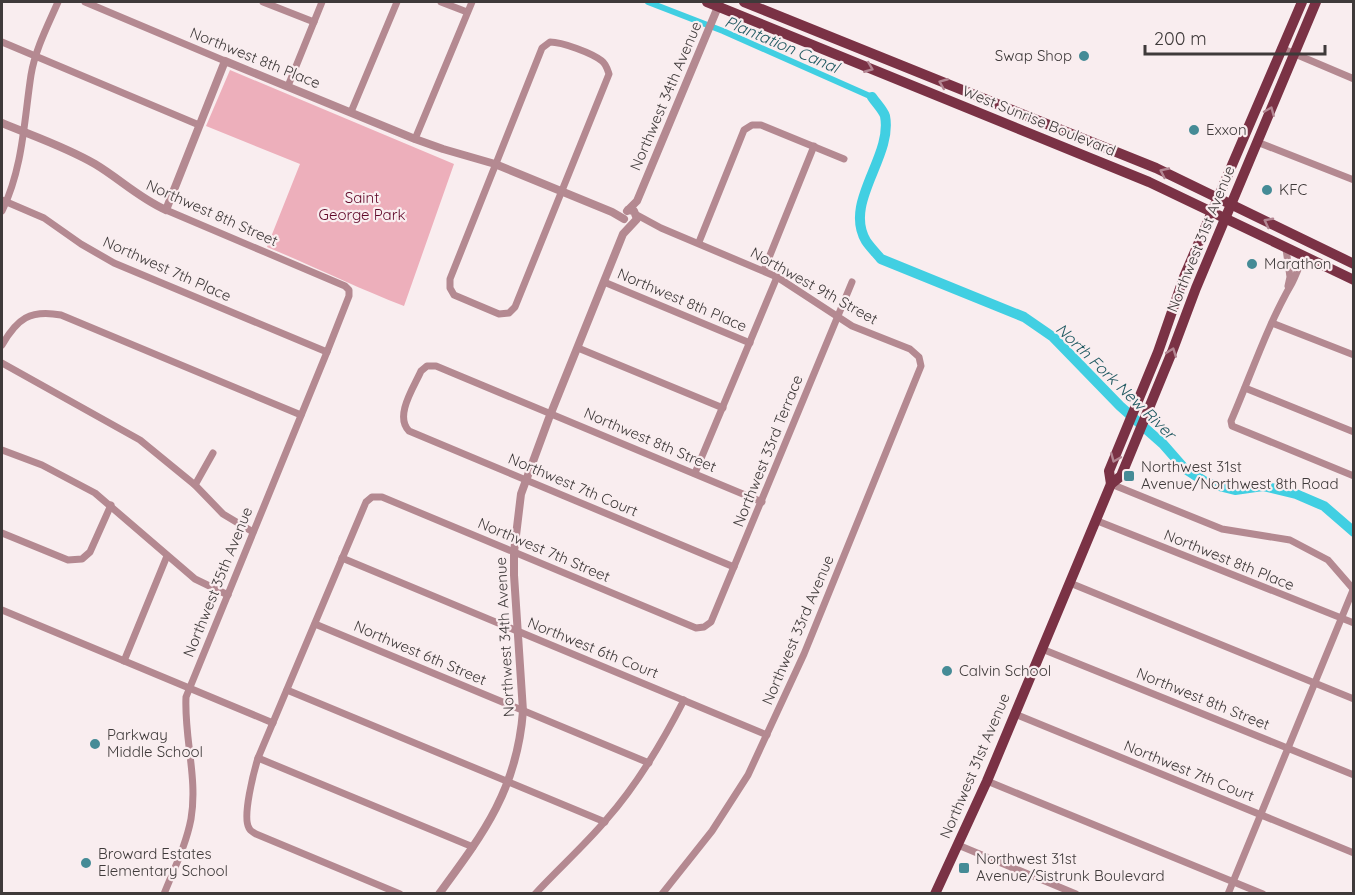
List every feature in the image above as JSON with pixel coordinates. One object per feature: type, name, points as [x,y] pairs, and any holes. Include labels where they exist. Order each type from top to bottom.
[{"type":"main road","name":"West Sunrise Boulevard","points":[[707,2],[1149,182],[1353,280]]},
{"type":"main road","name":"West Sunrise Boulevard","points":[[744,2],[1155,168],[1353,264]]},
{"type":"main road","name":"Northwest 31st Avenue","points":[[935,894],[987,781],[1070,582],[1110,484],[1109,471],[1158,352],[1184,277],[1302,2]]},
{"type":"main road","name":"Northwest 31st Avenue","points":[[1110,484],[1121,476],[1224,219],[1316,2]]},
{"type":"main road","points":[[1158,352],[1158,362],[1163,374]]},
{"type":"street","points":[[2,211],[25,132],[35,56],[58,2]]},
{"type":"street","name":"Northwest 8th Place","points":[[86,2],[415,139]]},
{"type":"street","points":[[263,2],[314,22]]},
{"type":"street","points":[[288,86],[322,2]]},
{"type":"street","points":[[351,112],[397,2]]},
{"type":"street","points":[[441,2],[467,12]]},
{"type":"street","points":[[415,139],[472,2]]},
{"type":"street","name":"Northwest 34th Avenue","points":[[439,894],[493,816],[508,782],[518,748],[523,711],[514,552],[521,494],[525,480],[550,413],[717,8]]},
{"type":"street","points":[[2,42],[199,125]]},
{"type":"street","points":[[550,42],[558,42],[600,59],[607,66],[609,74],[562,191],[515,307],[509,313],[499,314],[454,295],[450,288],[450,279],[542,48],[550,42]]},
{"type":"street","points":[[1281,48],[1353,79]]},
{"type":"street","points":[[165,210],[225,61]]},
{"type":"street","name":"Northwest 8th Street","points":[[2,123],[76,154],[98,166],[147,202],[345,286],[349,290]]},
{"type":"street","points":[[699,242],[744,130],[752,124],[761,124],[844,159]]},
{"type":"street","name":"Northwest 9th Street","points":[[415,139],[495,164],[606,210],[699,242],[764,270],[852,326],[910,349],[919,357]]},
{"type":"street","points":[[1257,142],[1353,180]]},
{"type":"street","points":[[764,270],[814,146]]},
{"type":"street","name":"Northwest 7th Place","points":[[4,201],[44,218],[81,244],[114,263],[327,352]]},
{"type":"street","points":[[1286,249],[1290,277],[1288,288],[1231,421],[1232,426],[1353,476]]},
{"type":"street","points":[[1288,288],[1305,258]]},
{"type":"street","points":[[695,473],[777,277]]},
{"type":"street","name":"Northwest 8th Place","points":[[604,282],[750,343]]},
{"type":"street","name":"Northwest 33rd Terrace","points":[[704,627],[711,622],[852,282]]},
{"type":"street","name":"Northwest 35th Avenue","points":[[164,894],[183,846],[191,817],[191,753],[186,711],[189,688],[327,352],[349,296],[349,290]]},
{"type":"street","points":[[2,345],[16,324],[29,316],[45,312],[61,315],[301,415]]},
{"type":"street","points":[[1272,323],[1353,355]]},
{"type":"street","points":[[578,348],[723,408]]},
{"type":"street","name":"Northwest 33rd Avenue","points":[[662,894],[712,831],[748,776],[804,654],[921,366],[919,357]]},
{"type":"street","points":[[2,363],[140,440],[195,485],[223,514],[253,532]]},
{"type":"street","name":"Northwest 8th Street","points":[[404,427],[402,416],[421,371],[426,366],[436,366],[762,501]]},
{"type":"street","points":[[1245,388],[1353,432]]},
{"type":"street","name":"Northwest 7th Court","points":[[404,427],[734,567]]},
{"type":"street","points":[[2,450],[42,465],[76,482],[111,505],[166,556],[195,579],[228,595]]},
{"type":"street","points":[[195,485],[213,453]]},
{"type":"street","points":[[1110,484],[1222,529],[1290,540],[1328,560],[1353,590],[1228,894]]},
{"type":"street","name":"Northwest 7th Street","points":[[342,558],[366,502],[372,497],[382,497],[696,628],[704,627]]},
{"type":"street","points":[[2,533],[68,560],[82,559],[90,552],[111,505]]},
{"type":"street","name":"Northwest 8th Place","points":[[1095,520],[1353,623]]},
{"type":"street","points":[[124,661],[166,556]]},
{"type":"street","points":[[342,558],[258,758],[246,818],[249,828],[256,834],[400,894]]},
{"type":"street","name":"Northwest 6th Court","points":[[342,558],[767,735]]},
{"type":"street","points":[[1070,582],[1353,699]]},
{"type":"street","points":[[2,610],[273,723]]},
{"type":"street","name":"Northwest 6th Street","points":[[315,624],[649,763]]},
{"type":"street","name":"Northwest 8th Street","points":[[1042,649],[1353,775]]},
{"type":"street","points":[[287,690],[605,822]]},
{"type":"street","points":[[535,894],[605,822],[629,792],[649,763],[684,700]]},
{"type":"street","name":"Northwest 7th Court","points":[[1015,714],[1353,853]]},
{"type":"street","points":[[258,758],[473,847]]},
{"type":"street","points":[[987,781],[1263,894]]},
{"type":"street","points":[[958,845],[1076,894]]},
{"type":"green space","name":"Saint George Park","points":[[230,70],[454,164],[404,306],[267,247],[300,164],[206,126]]},
{"type":"waterway","name":"Plantation Canal","points":[[648,2],[723,31],[872,97]]},
{"type":"waterway","name":"North Fork New River","points":[[872,97],[885,116],[886,132],[860,211],[861,226],[866,241],[881,259],[1024,317],[1053,337],[1120,406],[1163,444],[1184,468],[1207,483],[1235,490],[1263,486],[1296,494],[1324,506],[1354,532]]},
{"type":"place","name":"Swap Shop","points":[[1084,56]]},
{"type":"place","name":"Exxon","points":[[1194,130]]},
{"type":"place","name":"KFC","points":[[1267,190]]},
{"type":"place","name":"Marathon","points":[[1252,264]]},
{"type":"place","name":"Northwest 31st Avenue/Northwest 8th Road","points":[[1129,476]]},
{"type":"place","name":"Calvin School","points":[[947,671]]},
{"type":"place","name":"Parkway Middle School","points":[[95,744]]},
{"type":"place","name":"Broward Estates Elementary School","points":[[86,863]]},
{"type":"place","name":"Northwest 31st Avenue/Sistrunk Boulevard","points":[[964,868]]}]
